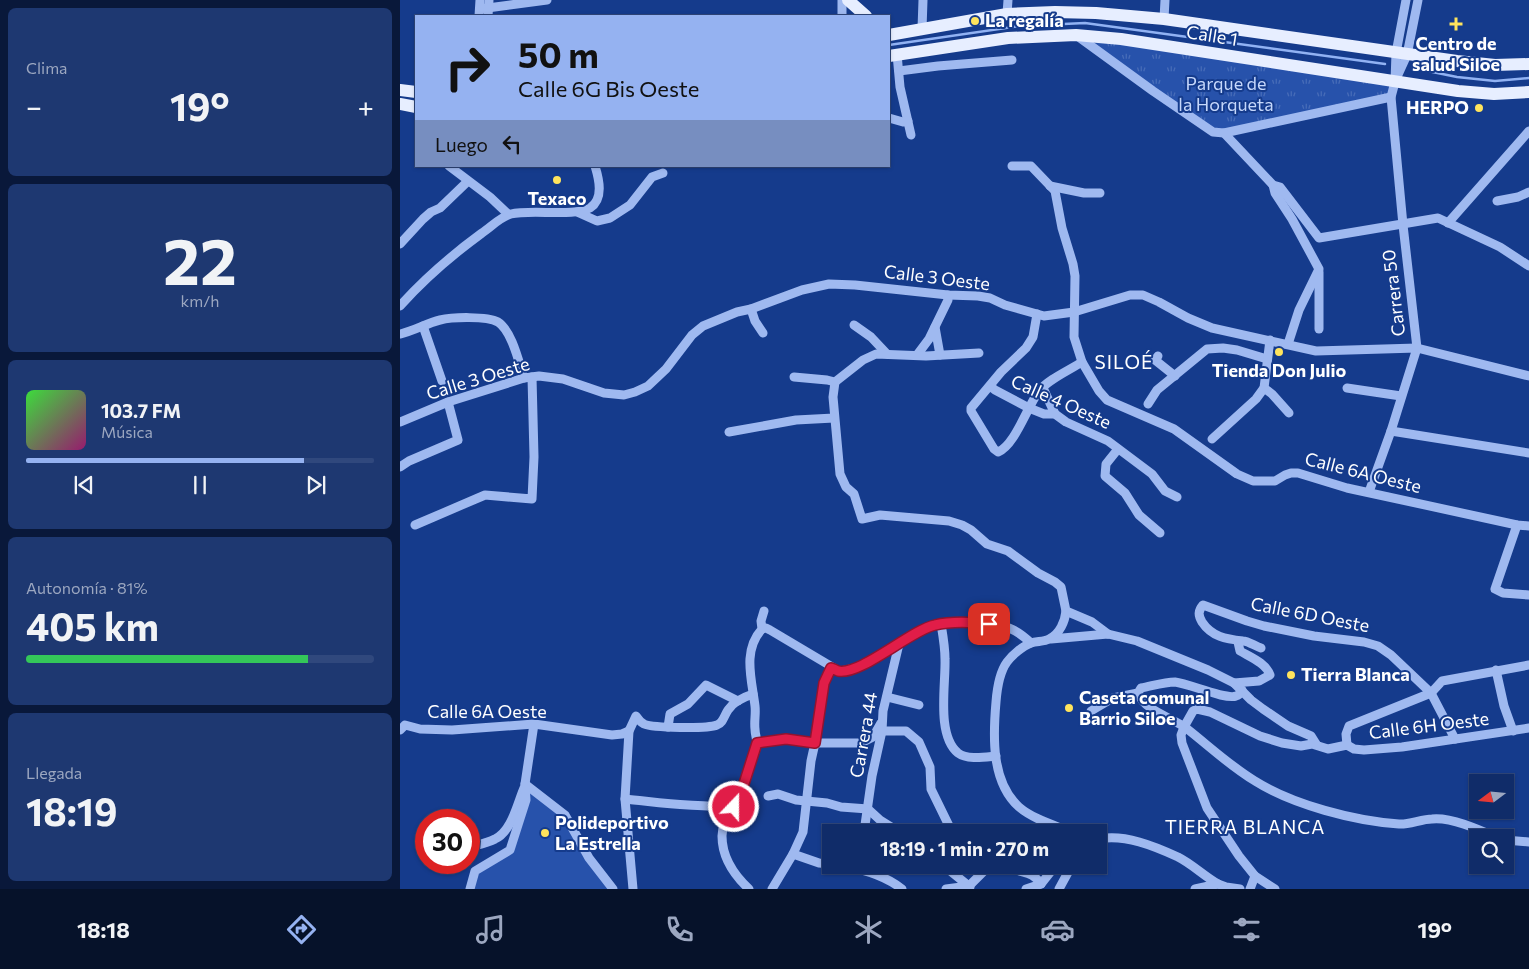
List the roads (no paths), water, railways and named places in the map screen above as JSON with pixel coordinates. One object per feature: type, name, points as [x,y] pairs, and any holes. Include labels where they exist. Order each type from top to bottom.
[{"type":"main road","points":[[848,0],[865,15]]},
{"type":"main road","name":"Calle 1","points":[[891,33],[1007,14],[1096,13],[1164,19],[1402,54],[1495,65],[1529,64]]},
{"type":"main road","name":"Calle 1","points":[[893,55],[1008,38],[1076,35],[1121,39],[1458,91],[1494,94],[1529,92]]},
{"type":"main road","points":[[400,90],[415,92]]},
{"type":"main road","points":[[400,104],[415,107]]},
{"type":"street","points":[[484,8],[546,0]]},
{"type":"street","points":[[842,0],[842,15]]},
{"type":"street","points":[[922,29],[923,0]]},
{"type":"street","points":[[1007,14],[1008,0]]},
{"type":"street","points":[[1164,19],[1165,0]]},
{"type":"street","name":"Carrera 50","points":[[1402,54],[1406,0]]},
{"type":"street","name":"Carrera 50","points":[[1369,492],[1391,431],[1417,348],[1391,97],[1418,0]]},
{"type":"street","points":[[1076,35],[1153,91],[1214,132],[1224,133],[1391,97]]},
{"type":"street","points":[[893,55],[899,71],[900,87],[912,135]]},
{"type":"street","points":[[899,71],[1012,60]]},
{"type":"street","points":[[890,118],[896,121],[908,121]]},
{"type":"street","points":[[1448,223],[1529,131]]},
{"type":"street","points":[[1224,133],[1273,185],[1280,187],[1320,238],[1438,218],[1500,247],[1529,265]]},
{"type":"street","points":[[1012,166],[1030,166],[1050,186],[1084,193],[1100,194]]},
{"type":"street","points":[[449,167],[467,182],[490,197],[508,214]]},
{"type":"street","points":[[400,306],[413,291],[449,258],[508,214],[577,212],[588,209],[597,199],[600,185],[595,167]]},
{"type":"street","points":[[577,212],[597,221],[610,218],[630,205],[652,177],[663,173]]},
{"type":"street","points":[[400,244],[423,219],[431,212],[440,208],[467,182]]},
{"type":"street","points":[[1273,185],[1274,193],[1292,219],[1319,270],[1319,329]]},
{"type":"street","name":"Calle 6A Oeste","points":[[1050,186],[1055,191],[1062,228],[1075,276],[1074,337],[1082,362],[1099,391],[1107,400],[1174,429],[1237,474],[1253,481],[1275,481],[1291,473],[1298,473],[1347,488],[1529,526]]},
{"type":"street","points":[[1497,201],[1518,197],[1529,192]]},
{"type":"street","points":[[1288,344],[1299,310],[1319,270]]},
{"type":"street","name":"Calle 3 Oeste","points":[[400,422],[448,402],[539,376],[564,379],[604,393],[624,395],[635,392],[648,386],[666,369],[697,330],[720,318],[751,309],[802,290],[829,284],[855,284],[948,295],[978,296],[990,298],[1005,305],[1044,316],[1074,312],[1130,295],[1143,295],[1212,328],[1244,335],[1316,350],[1417,348],[1529,376]]},
{"type":"street","points":[[917,355],[930,339],[948,300],[948,295]]},
{"type":"street","points":[[751,309],[755,321],[763,333]]},
{"type":"street","points":[[1037,314],[1033,338],[1026,348],[1001,372],[970,410],[994,449],[998,452],[1001,451],[1013,437],[1043,388],[1082,362]]},
{"type":"street","points":[[400,334],[439,320],[457,317],[498,322],[508,334],[528,378],[534,457],[532,499],[485,496],[415,525]]},
{"type":"street","points":[[854,325],[871,337],[888,354]]},
{"type":"street","points":[[423,326],[442,381]]},
{"type":"street","points":[[935,327],[940,355]]},
{"type":"street","points":[[1240,351],[1244,335]]},
{"type":"street","points":[[1212,439],[1256,398],[1264,388],[1270,340]]},
{"type":"street","points":[[1148,404],[1157,390],[1207,349],[1223,348],[1268,359]]},
{"type":"street","points":[[979,353],[940,355],[888,354],[870,356],[835,382],[833,397],[834,418],[840,474],[846,487],[854,494],[862,519],[880,515],[948,521],[962,525],[987,544],[1008,550],[1038,573],[1055,582],[1061,587],[1066,611],[1060,630],[1051,639]]},
{"type":"street","points":[[1158,356],[1155,360],[1175,376]]},
{"type":"street","points":[[794,377],[835,382]]},
{"type":"street","name":"Calle 4 Oeste","points":[[990,386],[1029,408],[1044,414],[1055,414],[1083,430],[1108,441],[1152,474],[1165,490],[1177,497]]},
{"type":"street","points":[[1043,388],[1055,414]]},
{"type":"street","points":[[1264,388],[1289,413]]},
{"type":"street","points":[[1347,388],[1401,396]]},
{"type":"street","points":[[400,467],[458,440],[448,402]]},
{"type":"street","points":[[729,432],[796,420],[834,418]]},
{"type":"street","points":[[1391,431],[1529,452]]},
{"type":"street","points":[[1118,449],[1106,464],[1105,476],[1125,493],[1139,515],[1160,533]]},
{"type":"street","points":[[1517,525],[1495,589],[1503,593],[1529,595]]},
{"type":"street","name":"Calle 6D Oeste","points":[[1238,642],[1215,636],[1208,630],[1198,615],[1203,605],[1247,622],[1264,626],[1314,636],[1364,642],[1378,646],[1391,655],[1431,693]]},
{"type":"street","points":[[762,629],[761,620],[764,611]]},
{"type":"street","points":[[1066,611],[1092,622],[1108,634]]},
{"type":"street","points":[[749,889],[729,865],[724,852],[722,836],[724,824],[738,801],[756,747],[755,709],[749,671],[750,653],[758,633],[762,629],[770,630],[825,662],[831,668],[839,671],[848,671],[890,650],[925,628],[942,624],[974,622],[1015,629],[1031,643]]},
{"type":"street","points":[[942,624],[945,659],[944,708],[948,738],[954,748],[964,756],[996,756]]},
{"type":"street","points":[[1054,824],[1020,808],[1006,790],[1001,779],[996,756],[994,725],[997,689],[1001,673],[1006,663],[1031,643],[1051,639],[1108,634],[1137,641],[1208,670],[1234,683],[1251,700],[1288,726],[1311,736],[1316,744]]},
{"type":"street","points":[[1234,683],[1259,681],[1270,675],[1269,670],[1256,659],[1240,651],[1238,642],[1243,641],[1261,648]]},
{"type":"street","name":"Carrera 44","points":[[865,824],[886,697],[899,644]]},
{"type":"street","points":[[1347,745],[1346,734],[1349,726],[1431,693],[1442,681],[1529,665]]},
{"type":"street","points":[[772,889],[793,854],[802,832],[810,761],[815,743],[824,683],[831,668]]},
{"type":"street","points":[[1496,670],[1504,706],[1513,731]]},
{"type":"street","points":[[1091,711],[1113,698],[1138,693],[1141,688],[1166,683],[1184,684],[1227,697],[1239,695],[1242,690]]},
{"type":"street","points":[[668,727],[670,714],[688,704],[706,685],[738,701]]},
{"type":"street","points":[[1138,693],[1141,700],[1148,706],[1184,727],[1255,782],[1281,795],[1348,817],[1402,825],[1407,822],[1434,818],[1456,822],[1474,829]]},
{"type":"street","points":[[1431,693],[1455,739]]},
{"type":"street","points":[[633,889],[625,799],[629,730],[636,716],[643,724],[652,726],[714,726],[722,721],[727,710],[738,701],[753,694]]},
{"type":"street","points":[[886,697],[920,705]]},
{"type":"street","name":"Calle 6H Oeste","points":[[1184,727],[1193,711],[1197,710],[1210,712],[1260,736],[1282,743],[1301,746],[1316,744],[1328,749],[1347,745],[1354,749],[1364,750],[1402,747],[1529,728]]},
{"type":"street","points":[[470,889],[475,871],[510,850],[526,800],[525,784],[534,724]]},
{"type":"street","name":"Calle 6A Oeste","points":[[403,727],[452,730],[534,724],[612,735],[622,734],[629,730]]},
{"type":"street","points":[[756,747],[786,739],[815,743],[861,743],[873,737],[882,727],[906,731],[920,742],[930,767],[931,789],[948,824]]},
{"type":"street","points":[[1184,727],[1181,735],[1182,743],[1207,808],[1238,856],[1255,876],[1275,889]]},
{"type":"street","points":[[480,844],[496,839],[503,832],[509,824],[525,784]]},
{"type":"street","points":[[525,784],[565,815],[589,858],[613,889]]},
{"type":"street","points":[[768,796],[778,794],[796,800],[868,809],[886,824]]},
{"type":"street","points":[[625,799],[704,805],[720,807],[731,811]]},
{"type":"street","points":[[1107,837],[1113,836],[1128,839],[1178,857],[1218,884],[1238,889]]},
{"type":"street","points":[[1514,841],[1529,842]]},
{"type":"street","points":[[793,854],[822,862]]},
{"type":"street","points":[[876,874],[902,889]]},
{"type":"street","points":[[954,874],[968,885]]},
{"type":"street","points":[[946,889],[968,885],[980,874]]},
{"type":"street","points":[[1030,874],[1034,875],[1041,884]]},
{"type":"street","points":[[1026,889],[1041,884],[1049,874]]},
{"type":"street","points":[[1059,889],[1067,874]]},
{"type":"street","points":[[1250,889],[1255,876]]},
{"type":"street","points":[[1195,889],[1218,884]]},
{"type":"waterway","points":[[890,45],[1020,26],[1085,23],[1385,64]]},
{"type":"waterway","points":[[1413,68],[1457,77],[1495,81],[1529,78]]},
{"type":"place","name":"La regalía","points":[[975,21]]},
{"type":"place","name":"Centro de salud Siloe","points":[[1456,24]]},
{"type":"place","name":"HERPO","points":[[1479,108]]},
{"type":"place","name":"Texaco","points":[[557,180]]},
{"type":"place","name":"Tienda Don Julio","points":[[1279,352]]},
{"type":"place","name":"Tierra Blanca","points":[[1291,675]]},
{"type":"place","name":"Caseta comunal Barrio Siloe","points":[[1069,708]]},
{"type":"place","name":"Polideportivo La Estrella","points":[[545,833]]},
{"type":"district","name":"SILOÉ","points":[[1124,362]]},
{"type":"district","name":"TIERRA BLANCA","points":[[1245,827]]},
{"type":"park label","name":"Parque de la Horqueta","points":[[1226,94]]}]
